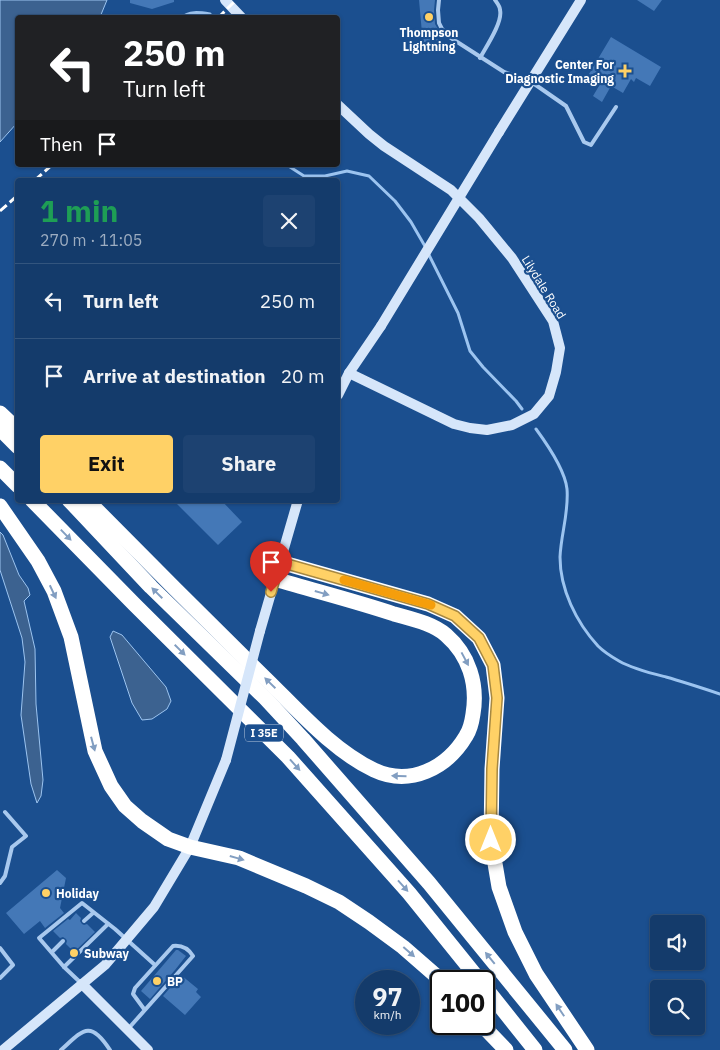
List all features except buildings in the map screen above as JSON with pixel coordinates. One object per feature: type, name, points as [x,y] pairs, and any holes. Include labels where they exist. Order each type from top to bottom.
[{"type":"highway","points":[[0,413],[15,427]]},
{"type":"highway","points":[[0,429],[15,444]]},
{"type":"highway","points":[[0,468],[15,483]]},
{"type":"highway","name":"I 35E","points":[[35,503],[288,757],[409,893],[471,970]]},
{"type":"highway","name":"I 35E","points":[[72,503],[151,587],[265,698],[303,739],[429,883],[565,1050]]},
{"type":"highway","points":[[90,503],[314,727],[348,756],[376,771],[394,777],[411,776],[430,771],[444,762],[467,735],[476,701],[474,682],[468,664],[460,650],[445,634],[428,624],[275,579]]},
{"type":"highway","points":[[0,506],[38,561],[54,591],[71,637],[94,751],[111,786],[125,806],[142,821],[168,839],[190,847],[240,858],[339,902],[403,947],[430,971]]},
{"type":"highway","points":[[280,562],[428,604],[455,616],[479,638],[493,665],[497,698],[492,769],[491,840],[500,887],[514,932],[536,974],[588,1050]]},
{"type":"highway","points":[[495,1000],[535,1050]]},
{"type":"highway","points":[[492,1035],[506,1050]]},
{"type":"street","points":[[225,0],[239,15]]},
{"type":"street","points":[[340,391],[349,373],[381,326],[581,0]]},
{"type":"street","name":"Lilydale Road","points":[[340,107],[384,146],[451,190],[479,218],[512,258],[553,321],[560,348],[549,396],[534,414],[512,425],[487,430],[454,424],[349,373]]},
{"type":"street","points":[[3,1050],[105,964],[154,907],[190,847],[226,760],[260,631],[297,503]]},
{"type":"street","points":[[82,984],[148,1050]]},
{"type":"lane","points":[[439,0],[439,23],[451,38],[504,72],[530,81],[566,106],[584,142],[591,145],[616,107]]},
{"type":"lane","points":[[480,58],[501,16],[500,9],[495,0]]},
{"type":"lane","points":[[0,883],[5,876],[12,847],[26,836],[5,812]]},
{"type":"lane","points":[[82,984],[64,967],[39,938],[82,903],[127,939],[155,965]]},
{"type":"lane","points":[[84,921],[93,912]]},
{"type":"lane","points":[[64,967],[108,924]]},
{"type":"lane","points":[[52,952],[63,941]]},
{"type":"lane","points":[[128,1029],[193,956],[190,951],[180,945],[173,946],[135,988],[133,994],[144,1010]]},
{"type":"lane","points":[[0,948],[13,965],[0,978]]},
{"type":"lane","points":[[61,1050],[87,1030],[93,1031],[110,1050]]},
{"type":"water","points":[[0,0],[107,0],[101,15],[15,15],[15,125],[0,142]]},
{"type":"water","points":[[0,532],[30,595],[24,601],[35,649],[36,704],[43,780],[41,796],[37,803],[31,784],[21,715],[25,662],[22,638],[0,570]]},
{"type":"water","points":[[113,631],[122,635],[166,687],[171,701],[167,709],[152,719],[142,720],[132,703],[110,637]]},
{"type":"waterway","points":[[185,15],[191,13],[210,15]]},
{"type":"waterway","points":[[290,167],[304,176],[325,176],[347,171],[369,176],[395,201],[411,222],[426,248]]},
{"type":"waterway","points":[[428,253],[458,313],[470,351],[522,409]]},
{"type":"waterway","points":[[536,429],[555,458],[566,482],[567,506],[560,557],[561,569],[566,593],[576,616],[590,637],[600,648],[624,664],[720,694]]},
{"type":"railway","points":[[221,15],[236,0]]},
{"type":"railway","points":[[37,178],[50,167]]},
{"type":"railway","points":[[0,211],[15,198]]},
{"type":"slow traffic","points":[[344,580],[431,605]]},
{"type":"place","name":"Thompson Lightning","points":[[429,17]]},
{"type":"place","name":"Center For Diagnostic Imaging","points":[[625,71]]},
{"type":"place","name":"Holiday","points":[[46,893]]},
{"type":"place","name":"Subway","points":[[74,953]]},
{"type":"place","name":"BP","points":[[157,981]]},
{"type":"route","points":[[271,592],[280,562],[428,604],[455,616],[479,638],[493,665],[497,698],[492,769],[491,840]]}]
